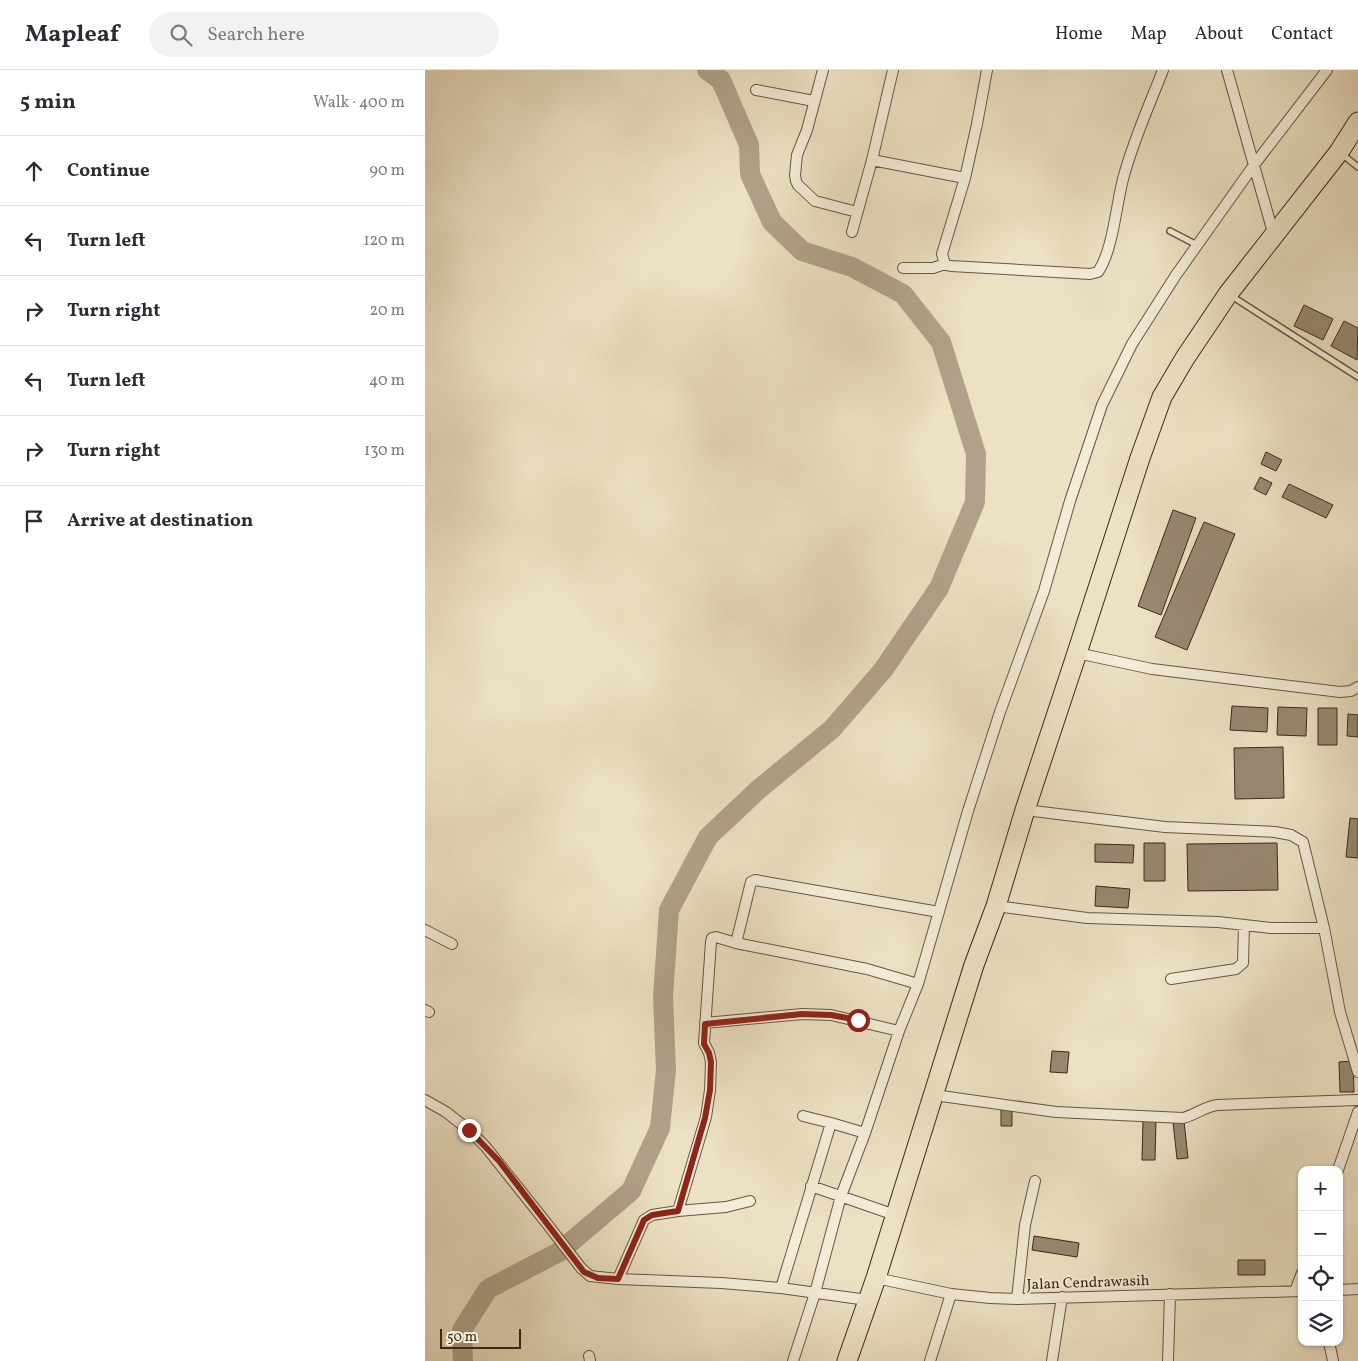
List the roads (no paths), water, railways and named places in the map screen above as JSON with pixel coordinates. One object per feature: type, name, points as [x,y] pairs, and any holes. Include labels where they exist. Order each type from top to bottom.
[{"type":"highway","points":[[847,1361],[867,1300],[877,1278],[974,965],[996,906],[1025,810],[1140,458],[1162,397],[1185,358],[1228,294],[1339,152],[1358,122]]},
{"type":"street","points":[[823,70],[807,130],[797,155],[796,181],[815,201],[857,212]]},
{"type":"street","points":[[852,232],[872,160],[893,70]]},
{"type":"street","points":[[945,264],[942,254],[965,178],[987,70]]},
{"type":"street","points":[[903,268],[933,268],[945,264],[951,266],[1090,274],[1098,272],[1103,265],[1123,179],[1139,127],[1163,70]]},
{"type":"street","points":[[1227,70],[1274,236]]},
{"type":"street","points":[[793,1361],[815,1293],[841,1196],[917,984],[967,811],[999,712],[1044,591],[1070,501],[1102,404],[1132,344],[1197,245],[1327,70]]},
{"type":"street","points":[[756,90],[814,101]]},
{"type":"street","points":[[872,160],[965,178]]},
{"type":"street","points":[[1077,653],[1152,668],[1223,678],[1341,692],[1351,691],[1358,687]]},
{"type":"street","points":[[1025,810],[1165,826],[1275,832],[1291,835],[1303,842],[1324,928],[1340,1012],[1358,1072]]},
{"type":"street","points":[[736,943],[751,882],[754,880],[939,912]]},
{"type":"street","points":[[996,906],[1087,918],[1218,922],[1271,928],[1324,928]]},
{"type":"street","points":[[1171,979],[1236,969],[1243,963],[1244,925]]},
{"type":"street","points":[[425,930],[452,944]]},
{"type":"street","points":[[678,1211],[705,1118],[710,1090],[711,1062],[704,1044],[711,940],[716,937],[736,943],[867,969],[917,984]]},
{"type":"street","points":[[705,1024],[802,1014],[831,1015],[899,1030]]},
{"type":"street","points":[[934,1095],[1055,1112],[1183,1118],[1217,1105],[1358,1100]]},
{"type":"street","points":[[425,1100],[469,1130],[485,1146],[581,1268],[590,1276],[781,1288],[867,1300]]},
{"type":"street","points":[[1339,1166],[1358,1112]]},
{"type":"street","points":[[803,1116],[865,1133]]},
{"type":"street","points":[[781,1288],[831,1123]]},
{"type":"street","points":[[1017,1299],[1025,1225],[1035,1182]]},
{"type":"street","points":[[811,1186],[895,1215]]},
{"type":"street","points":[[618,1279],[644,1220],[652,1215],[726,1207],[750,1201]]},
{"type":"street","name":"Jalan Cendrawasih","points":[[877,1278],[951,1294],[1017,1299],[1298,1291]]},
{"type":"street","points":[[1343,1290],[1358,1289]]},
{"type":"street","points":[[930,1361],[951,1294]]},
{"type":"street","points":[[1168,1361],[1170,1294]]},
{"type":"street","points":[[1052,1361],[1062,1297]]},
{"type":"street","points":[[1330,1346],[1333,1361]]},
{"type":"lane","points":[[1339,152],[1358,167]]},
{"type":"lane","points":[[1170,230],[1197,245]]},
{"type":"lane","points":[[1228,294],[1358,377]]},
{"type":"waterway","points":[[463,1361],[462,1330],[488,1289],[559,1252],[631,1191],[660,1128],[666,1070],[663,997],[669,910],[708,837],[759,789],[832,729],[883,670],[939,588],[975,502],[976,454],[941,342],[903,294],[852,267],[802,251],[772,222],[750,174],[749,145],[721,80],[707,70]]}]
